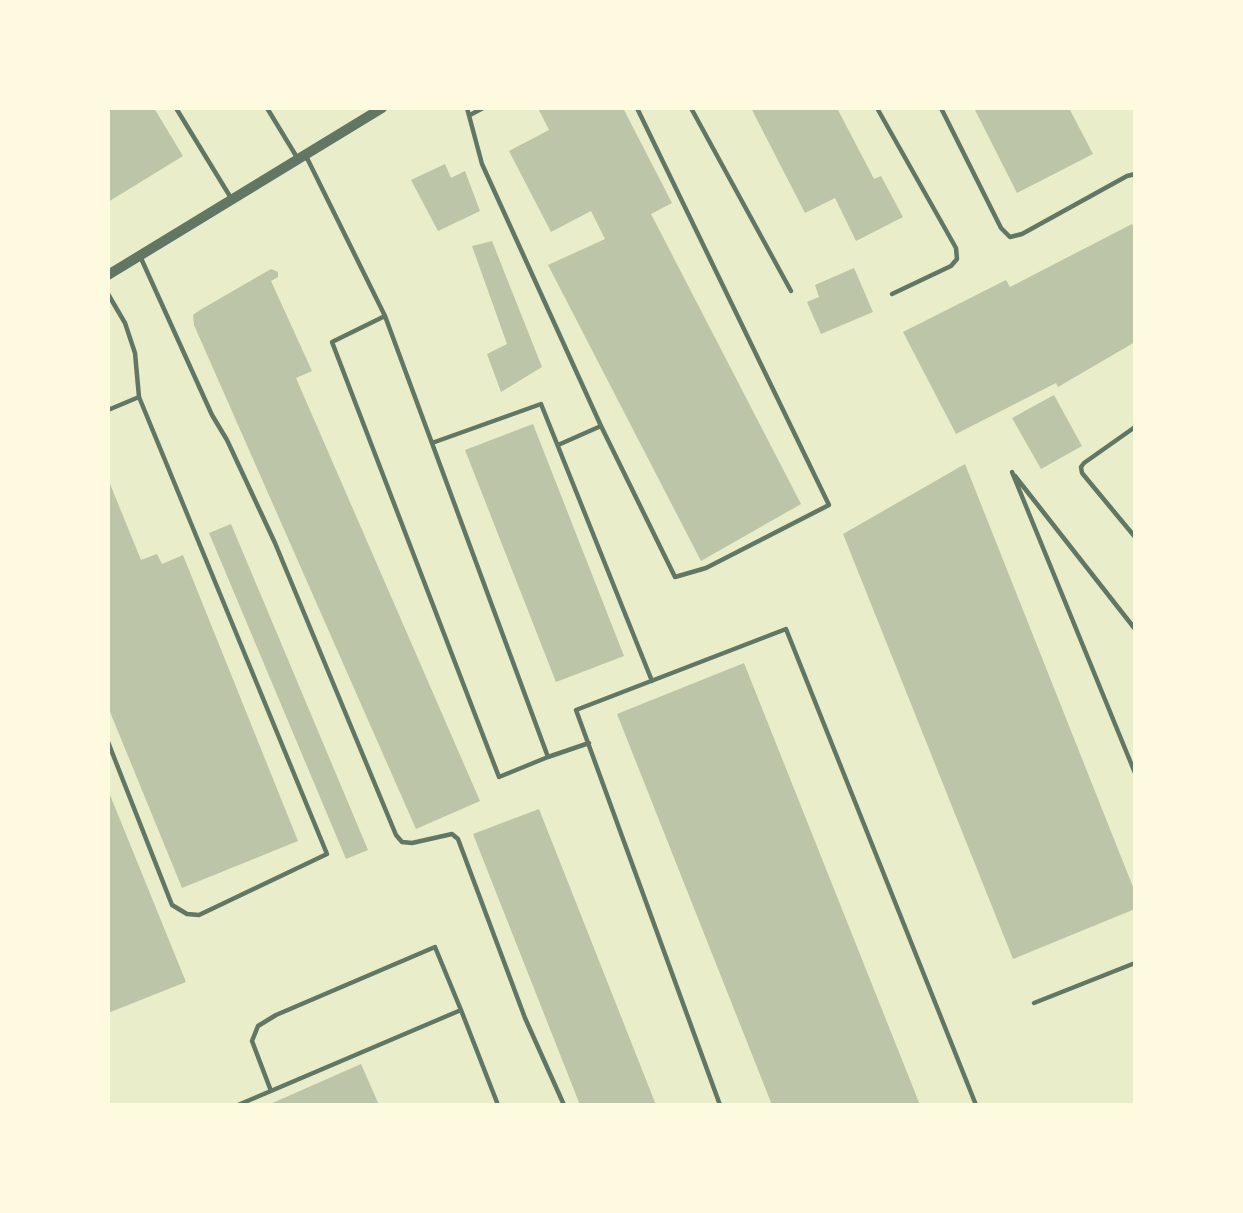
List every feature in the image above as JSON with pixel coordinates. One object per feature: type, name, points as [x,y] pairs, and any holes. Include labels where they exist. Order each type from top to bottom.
[{"type":"street","points":[[108,275],[382,108]]},
{"type":"lane","points":[[176,108],[232,200]]},
{"type":"lane","points":[[267,108],[302,157],[385,316],[548,757]]},
{"type":"lane","points":[[466,108],[482,164],[601,426],[675,577],[706,568],[829,505],[637,108]]},
{"type":"lane","points":[[470,116],[483,108]]},
{"type":"lane","points":[[691,108],[791,291]]},
{"type":"lane","points":[[877,108],[956,248],[957,259],[951,266],[892,294]]},
{"type":"lane","points":[[941,108],[1001,228],[1010,237],[1022,234],[1127,176],[1135,174]]},
{"type":"lane","points":[[140,256],[212,415],[227,440],[275,543],[396,835],[402,842],[411,843],[452,834],[458,839],[525,1018],[564,1105]]},
{"type":"lane","points":[[108,294],[125,323],[135,353],[139,398],[327,854],[199,915],[187,914],[172,904],[108,742]]},
{"type":"lane","points":[[385,316],[333,342],[500,777],[589,743]]},
{"type":"lane","points":[[108,410],[139,398]]},
{"type":"lane","points":[[432,443],[541,404],[652,681]]},
{"type":"lane","points":[[558,445],[601,426]]},
{"type":"lane","points":[[1135,427],[1081,467],[1082,473],[1135,537]]},
{"type":"lane","points":[[1135,629],[1012,472],[1135,773]]},
{"type":"lane","points":[[720,1105],[576,710],[786,629],[976,1105]]},
{"type":"lane","points":[[271,1091],[252,1041],[258,1026],[276,1015],[435,947],[498,1105]]},
{"type":"lane","points":[[1034,1003],[1135,963]]},
{"type":"lane","points":[[238,1105],[461,1010]]},
{"type":"building","points":[[108,108],[154,108],[183,156],[108,202]]},
{"type":"building","points":[[538,108],[623,108],[672,203],[651,214],[801,504],[701,561],[548,265],[605,239],[591,211],[551,232],[509,151],[549,130]]},
{"type":"building","points":[[751,108],[837,108],[874,179],[881,176],[903,217],[856,241],[835,198],[805,213]]},
{"type":"building","points":[[974,108],[1069,108],[1093,154],[1017,193]]},
{"type":"building","points":[[445,164],[451,178],[465,171],[480,211],[438,231],[411,180]]},
{"type":"building","points":[[1132,224],[1135,230],[1135,342],[1058,387],[1056,383],[956,434],[903,332],[1006,280],[1010,287]]},
{"type":"building","points":[[492,241],[542,367],[501,392],[487,354],[507,344],[472,246]]},
{"type":"building","points":[[854,268],[873,312],[821,334],[807,302],[819,297],[815,285]]},
{"type":"building","points":[[271,269],[278,272],[278,277],[271,281],[312,371],[296,378],[480,801],[416,829],[194,325],[193,315]]},
{"type":"building","points":[[1054,395],[1082,446],[1041,469],[1012,418]]},
{"type":"building","points":[[533,424],[624,656],[556,682],[465,450]]},
{"type":"building","points":[[965,464],[1135,892],[1135,909],[1013,959],[843,534]]},
{"type":"building","points":[[108,479],[141,560],[157,554],[162,564],[183,555],[298,841],[182,888],[108,707]]},
{"type":"building","points":[[231,524],[368,850],[346,859],[209,533]]},
{"type":"building","points":[[744,663],[920,1105],[772,1105],[617,714]]},
{"type":"building","points":[[108,790],[186,982],[108,1013]]},
{"type":"building","points":[[539,809],[656,1105],[580,1105],[473,834]]},
{"type":"building","points":[[361,1064],[379,1105],[268,1105]]}]
